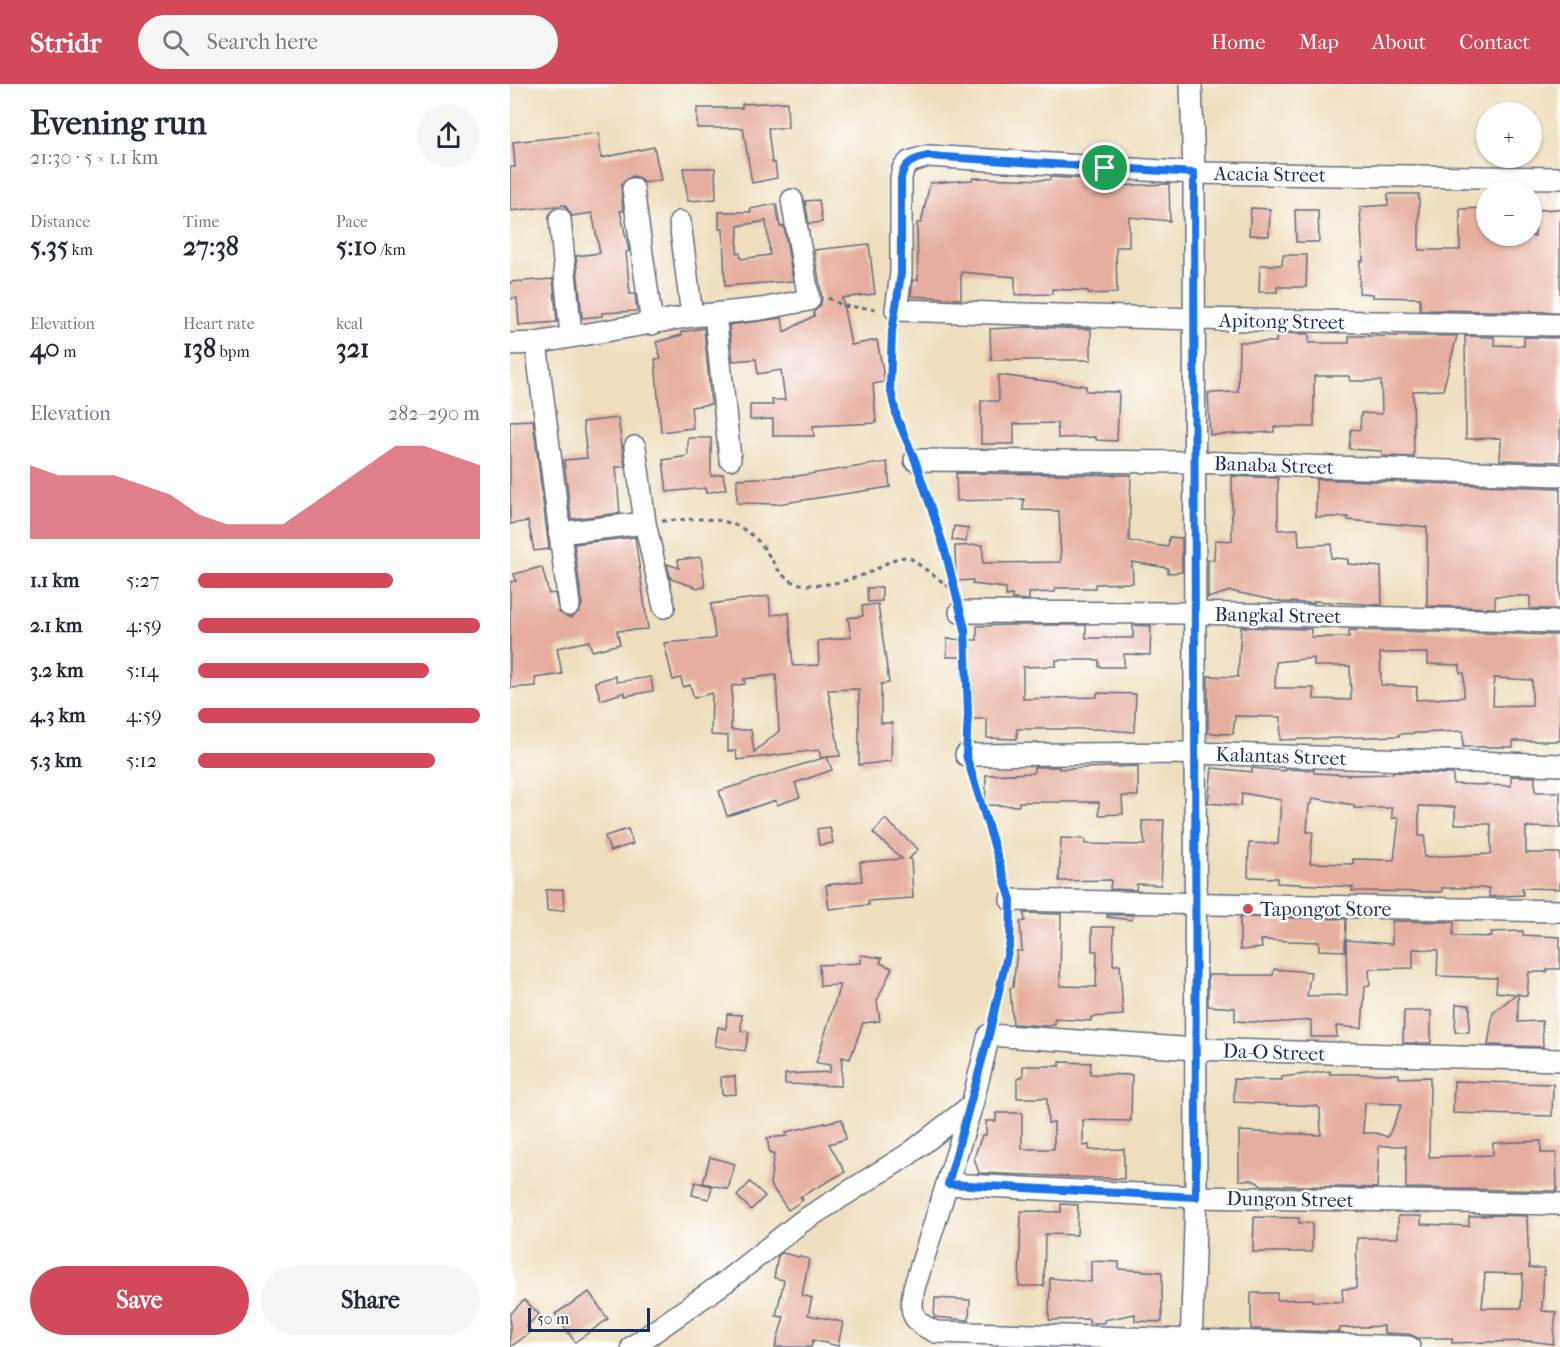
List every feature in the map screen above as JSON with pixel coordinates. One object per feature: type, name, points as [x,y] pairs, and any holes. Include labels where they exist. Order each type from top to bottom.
[{"type":"street","points":[[1191,84],[1194,173],[1196,902],[1196,1197],[1191,1344]]},
{"type":"street","name":"Acacia Street","points":[[896,310],[901,274],[901,178],[903,169],[909,162],[928,156],[1194,173],[1560,178]]},
{"type":"street","points":[[633,189],[652,324]]},
{"type":"street","points":[[510,344],[536,343],[692,316],[809,300],[792,200]]},
{"type":"street","points":[[560,219],[571,336]]},
{"type":"street","points":[[680,222],[692,316]]},
{"type":"street","name":"Apitong Street","points":[[896,310],[1194,319],[1560,325]]},
{"type":"street","points":[[715,314],[730,459]]},
{"type":"street","points":[[536,343],[569,605]]},
{"type":"street","points":[[635,447],[645,523],[664,607]]},
{"type":"street","name":"Banaba Street","points":[[915,460],[1193,462],[1560,476]]},
{"type":"street","points":[[559,533],[645,523]]},
{"type":"street","name":"Bangkal Street","points":[[960,612],[1194,613],[1560,622]]},
{"type":"street","name":"Kalantas Street","points":[[966,755],[1195,753],[1560,765]]},
{"type":"street","points":[[1011,900],[1560,911]]},
{"type":"street","points":[[989,1035],[972,1105],[914,1288],[911,1302],[913,1314],[920,1325],[936,1332],[1191,1344],[1409,1347]]},
{"type":"street","name":"Da-O Street","points":[[989,1035],[1196,1050],[1560,1060]]},
{"type":"street","points":[[632,1347],[725,1282],[801,1222],[909,1154],[972,1105]]},
{"type":"street","name":"Dungon Street","points":[[948,1184],[1196,1197],[1560,1204]]},
{"type":"path","points":[[809,300],[820,297],[844,306],[896,310],[890,356],[890,387],[897,418],[915,460],[944,547],[953,590],[965,629],[968,714],[966,755],[1011,900],[1010,942],[989,1035]]},
{"type":"path","points":[[645,523],[708,519],[737,524],[751,532],[780,574],[796,583],[814,585],[842,581],[870,573],[898,557],[904,557],[915,562],[953,590]]},
{"type":"building","points":[[787,102],[788,128],[768,128],[772,163],[775,163],[777,178],[752,183],[743,128],[697,128],[697,108],[742,108],[742,104]]},
{"type":"building","points":[[599,133],[601,158],[654,147],[661,180],[644,183],[638,177],[632,176],[621,185],[623,211],[620,211],[629,251],[626,252],[630,294],[635,294],[637,311],[602,313],[602,316],[582,318],[576,256],[600,253],[592,213],[572,216],[565,205],[510,211],[510,167],[515,167],[513,142]]},
{"type":"building","points":[[683,168],[715,168],[716,199],[688,201]]},
{"type":"building","points":[[1050,177],[1088,179],[1088,187],[1169,184],[1170,221],[1129,217],[1129,247],[1116,247],[1117,293],[1088,294],[1088,291],[1052,289],[1052,294],[1015,295],[1015,277],[961,272],[961,299],[911,296],[913,280],[918,280],[917,223],[921,223],[930,183],[972,180],[973,178],[1050,180]]},
{"type":"building","points":[[1388,194],[1419,194],[1419,250],[1460,250],[1460,209],[1476,208],[1476,246],[1542,246],[1542,210],[1560,209],[1560,312],[1420,310],[1420,298],[1373,297],[1373,294],[1359,293],[1360,261],[1363,261],[1360,207],[1388,205]]},
{"type":"building","points":[[819,200],[822,222],[809,224],[805,201]]},
{"type":"building","points":[[776,204],[780,227],[784,226],[793,281],[725,286],[723,229],[719,229],[719,212],[751,212],[750,209]],"holes":[[[766,221],[770,255],[741,259],[740,253],[737,253],[738,226]]]},
{"type":"building","points":[[1251,208],[1270,209],[1269,236],[1249,235]]},
{"type":"building","points":[[1295,210],[1318,210],[1319,242],[1296,242]]},
{"type":"building","points":[[869,244],[875,294],[842,298],[851,345],[877,340],[885,382],[873,384],[876,423],[813,426],[814,436],[773,436],[773,419],[750,420],[750,405],[773,405],[772,400],[785,400],[781,370],[758,374],[756,359],[733,361],[729,325],[782,318],[784,332],[814,316],[814,312],[821,305],[822,298],[814,250]]},
{"type":"building","points":[[1283,255],[1307,255],[1306,287],[1277,287],[1277,292],[1259,292],[1260,265],[1282,265]]},
{"type":"building","points":[[553,279],[557,322],[519,325],[517,298],[510,299],[510,282]]},
{"type":"building","points":[[1027,327],[1091,329],[1091,360],[991,360],[990,329]]},
{"type":"building","points":[[704,328],[711,404],[691,407],[693,428],[661,432],[655,359],[661,359],[656,342],[682,335],[681,332]]},
{"type":"building","points":[[1277,333],[1309,334],[1309,343],[1349,343],[1349,336],[1457,336],[1443,390],[1413,391],[1414,457],[1382,456],[1382,451],[1349,449],[1351,429],[1360,430],[1361,413],[1382,414],[1381,381],[1350,381],[1349,376],[1314,376],[1314,427],[1274,427],[1274,432],[1210,435],[1208,393],[1238,392],[1239,342],[1276,342]]},
{"type":"building","points":[[1465,336],[1494,337],[1495,345],[1524,346],[1524,337],[1560,338],[1560,462],[1500,460],[1501,438],[1466,439]]},
{"type":"building","points":[[998,375],[1086,386],[1086,391],[1119,392],[1117,441],[1096,440],[1096,437],[1058,438],[1057,423],[1014,424],[1014,444],[981,444],[981,401],[999,401]]},
{"type":"building","points":[[618,418],[625,467],[616,467],[620,513],[571,519],[564,460],[587,458],[583,422]]},
{"type":"building","points":[[533,420],[549,549],[534,551],[528,521],[510,524],[510,421]]},
{"type":"building","points":[[688,438],[711,438],[711,476],[723,474],[726,489],[706,493],[705,488],[667,492],[663,460],[688,456]]},
{"type":"building","points":[[887,462],[890,487],[777,504],[737,503],[737,479],[797,476]]},
{"type":"building","points":[[956,473],[1131,475],[1129,541],[1168,547],[1169,537],[1182,538],[1182,572],[1168,573],[1168,568],[1132,562],[1133,583],[1095,584],[1095,588],[1055,588],[1055,592],[1029,593],[1029,600],[1012,599],[1012,595],[1006,596],[1006,588],[972,584],[973,580],[956,581],[955,546],[983,545],[983,563],[1061,562],[1059,511],[1023,510],[1024,499],[957,501]]},
{"type":"building","points":[[1232,476],[1278,478],[1278,530],[1298,529],[1299,546],[1332,544],[1331,558],[1348,559],[1348,564],[1381,567],[1382,605],[1314,601],[1314,603],[1282,602],[1230,591],[1208,598],[1208,560],[1214,560],[1215,540],[1232,541]]},
{"type":"building","points":[[1316,479],[1560,488],[1560,609],[1530,609],[1530,596],[1495,596],[1495,608],[1427,606],[1427,527],[1348,520],[1348,517],[1316,517]]},
{"type":"building","points":[[954,526],[968,528],[966,542],[952,540]]},
{"type":"building","points":[[635,537],[648,629],[617,631],[620,644],[592,651],[589,641],[557,648],[562,674],[535,678],[536,686],[510,688],[510,582],[516,581],[514,574],[542,567],[549,594],[555,593],[559,612],[571,618],[580,610],[582,604],[574,544]]},
{"type":"building","points":[[701,557],[705,587],[698,588],[671,579],[667,564],[679,568],[678,560]]},
{"type":"building","points":[[882,587],[882,601],[868,602],[867,588]]},
{"type":"building","points":[[769,596],[771,615],[789,613],[793,666],[819,665],[818,641],[851,637],[848,618],[863,616],[862,606],[878,604],[889,683],[881,684],[881,723],[892,723],[891,761],[859,765],[859,689],[828,690],[840,756],[827,757],[832,770],[795,783],[800,797],[777,805],[776,800],[727,816],[719,791],[826,757],[821,758],[819,750],[737,760],[736,751],[728,751],[728,736],[711,735],[712,693],[694,698],[690,685],[683,687],[681,678],[673,680],[664,643],[715,638],[711,604]],"holes":[[[776,675],[779,731],[754,752],[751,730],[731,730],[732,686],[745,684],[744,679]]]},
{"type":"building","points":[[1086,625],[1086,638],[1133,638],[1133,625],[1151,626],[1150,655],[1124,654],[1124,667],[1099,667],[1099,660],[1056,660],[1056,666],[1023,667],[1023,699],[1097,697],[1097,693],[1136,694],[1134,732],[1096,729],[1017,729],[1017,739],[987,738],[987,719],[972,719],[972,686],[963,686],[962,657],[947,657],[947,639],[977,640],[977,626]]},
{"type":"building","points":[[1241,627],[1311,629],[1311,637],[1349,637],[1349,630],[1560,635],[1560,741],[1513,741],[1513,747],[1463,747],[1463,731],[1399,734],[1399,736],[1280,740],[1281,717],[1235,716],[1233,734],[1208,733],[1208,676],[1238,677]],"holes":[[[1380,653],[1428,653],[1428,664],[1460,665],[1460,673],[1464,673],[1464,697],[1416,700],[1417,687],[1381,685]],[[1314,658],[1314,666],[1350,666],[1351,700],[1314,699],[1314,688],[1275,688],[1276,662]],[[1494,678],[1532,680],[1532,705],[1493,706]]]},
{"type":"building","points":[[615,676],[617,682],[651,677],[653,691],[625,696],[625,692],[601,700],[595,682]]},
{"type":"building","points":[[1138,766],[1138,796],[1122,796],[1123,814],[1099,815],[1099,802],[1019,802],[1019,806],[985,805],[986,775],[1034,773],[1034,767],[1059,767],[1059,769]]},
{"type":"building","points":[[1212,768],[1252,772],[1252,768],[1285,771],[1285,769],[1314,770],[1314,773],[1354,775],[1392,774],[1393,772],[1453,774],[1453,784],[1511,786],[1511,776],[1535,777],[1535,792],[1560,792],[1560,828],[1526,827],[1526,853],[1560,853],[1560,889],[1522,888],[1523,895],[1489,897],[1489,888],[1442,888],[1442,892],[1352,891],[1353,887],[1277,883],[1277,878],[1248,877],[1249,843],[1278,844],[1281,800],[1242,793],[1241,806],[1208,803]],"holes":[[[1313,798],[1354,805],[1354,808],[1392,808],[1392,818],[1399,818],[1394,860],[1353,859],[1353,864],[1310,863],[1313,832],[1307,832],[1309,804],[1312,804]],[[1419,806],[1455,807],[1455,824],[1491,824],[1491,854],[1424,857],[1425,836],[1419,836]]]},
{"type":"building","points":[[885,819],[918,849],[909,859],[911,859],[913,898],[868,901],[869,905],[829,909],[826,885],[862,881],[860,862],[902,859],[873,833]]},
{"type":"building","points":[[1164,820],[1161,885],[1137,884],[1136,890],[1110,889],[1111,880],[1059,881],[1061,838],[1085,839],[1085,844],[1145,845],[1142,821]]},
{"type":"building","points":[[830,827],[833,843],[819,845],[817,829]]},
{"type":"building","points":[[628,829],[633,844],[610,851],[605,836]]},
{"type":"building","points":[[563,889],[564,910],[547,911],[546,890]]},
{"type":"building","points":[[1024,913],[1061,914],[1060,986],[1096,987],[1097,951],[1092,951],[1092,927],[1114,927],[1113,965],[1120,965],[1123,1015],[1091,1017],[1091,1021],[1055,1019],[1055,1025],[1047,1026],[1013,1024],[1010,988],[1013,987],[1017,951],[1022,951],[1020,922],[1025,921]]},
{"type":"building","points":[[1107,915],[1133,915],[1132,920],[1107,917]]},
{"type":"building","points":[[1240,917],[1346,919],[1345,951],[1319,950],[1319,942],[1261,940],[1262,948],[1240,950]]},
{"type":"building","points":[[1392,921],[1454,922],[1453,936],[1492,937],[1491,932],[1523,931],[1523,935],[1560,937],[1560,969],[1529,972],[1527,996],[1518,994],[1518,1022],[1542,1021],[1543,1047],[1488,1045],[1493,1013],[1516,994],[1496,992],[1497,978],[1437,976],[1438,950],[1413,949],[1413,968],[1369,969],[1370,985],[1365,986],[1362,1028],[1336,1026],[1337,1037],[1311,1037],[1311,1020],[1271,1023],[1235,1021],[1235,1008],[1208,1006],[1208,975],[1273,975],[1274,969],[1311,972],[1307,996],[1347,995],[1346,940],[1392,944]]},
{"type":"building","points":[[861,955],[882,958],[880,963],[892,968],[877,1001],[880,1021],[863,1023],[850,1059],[842,1057],[841,1086],[785,1084],[785,1074],[830,1072],[830,1065],[816,1063],[840,985],[820,986],[819,965],[861,963]]},
{"type":"building","points":[[1456,1004],[1470,1005],[1469,1032],[1455,1032]]},
{"type":"building","points":[[1404,1011],[1431,1011],[1431,1043],[1403,1043]]},
{"type":"building","points":[[727,1014],[742,1015],[741,1031],[749,1032],[745,1051],[715,1046],[718,1027],[726,1029]]},
{"type":"building","points":[[1060,1062],[1091,1063],[1090,1074],[1132,1075],[1131,1121],[1083,1120],[1083,1146],[1089,1145],[1089,1150],[1124,1149],[1124,1179],[979,1173],[974,1158],[982,1135],[986,1135],[986,1121],[996,1121],[996,1113],[1022,1113],[1022,1149],[1054,1149],[1054,1122],[1048,1123],[1047,1098],[1017,1098],[1017,1079],[1023,1076],[1023,1066],[1060,1066]]},
{"type":"building","points":[[1330,1071],[1330,1074],[1399,1074],[1399,1078],[1430,1077],[1429,1157],[1493,1155],[1493,1143],[1541,1141],[1541,1153],[1556,1153],[1557,1191],[1406,1188],[1406,1146],[1379,1146],[1377,1188],[1262,1185],[1252,1180],[1239,1180],[1239,1131],[1321,1135],[1320,1109],[1317,1106],[1234,1102],[1234,1079],[1282,1080],[1282,1077]],"holes":[[[1365,1103],[1402,1104],[1388,1137],[1376,1133],[1363,1133]]]},
{"type":"building","points":[[735,1076],[736,1094],[722,1095],[721,1077]]},
{"type":"building","points":[[1454,1081],[1553,1084],[1552,1116],[1453,1113]]},
{"type":"building","points":[[842,1119],[846,1139],[829,1144],[845,1172],[800,1197],[803,1200],[788,1210],[770,1184],[774,1154],[770,1154],[767,1138],[787,1136],[786,1132]]},
{"type":"building","points":[[710,1157],[735,1164],[728,1189],[703,1183]]},
{"type":"building","points":[[695,1182],[712,1186],[709,1199],[692,1195]]},
{"type":"building","points":[[750,1182],[765,1196],[751,1210],[737,1196]]},
{"type":"building","points":[[1061,1204],[1078,1205],[1077,1235],[1045,1234],[1044,1286],[1019,1286],[1021,1211],[1061,1212]]},
{"type":"building","points":[[1398,1216],[1421,1216],[1421,1224],[1469,1226],[1469,1217],[1527,1216],[1529,1268],[1544,1268],[1542,1311],[1556,1312],[1553,1344],[1530,1341],[1452,1343],[1452,1338],[1418,1338],[1409,1334],[1384,1333],[1384,1326],[1340,1328],[1340,1332],[1251,1329],[1251,1293],[1277,1293],[1277,1300],[1312,1299],[1312,1301],[1343,1302],[1342,1289],[1356,1288],[1357,1238],[1398,1238]],"holes":[[[1485,1273],[1523,1274],[1521,1308],[1482,1308]]]},
{"type":"building","points":[[1254,1217],[1299,1218],[1299,1223],[1312,1223],[1312,1252],[1253,1252]]},
{"type":"building","points":[[782,1253],[809,1259],[802,1295],[812,1298],[808,1315],[843,1322],[838,1346],[813,1340],[811,1347],[775,1347],[784,1317],[776,1316],[784,1280],[774,1278],[778,1256]]},
{"type":"building","points":[[1091,1261],[1119,1262],[1119,1269],[1162,1272],[1162,1322],[1135,1321],[1135,1314],[1104,1320],[1104,1323],[1089,1323],[1089,1319],[1049,1320],[1050,1278],[1091,1282]]},
{"type":"building","points":[[589,1292],[608,1319],[575,1342],[555,1314]]},
{"type":"building","points":[[935,1298],[970,1300],[969,1320],[934,1317]]},
{"type":"building","points":[[524,1300],[539,1314],[527,1326],[531,1332],[510,1347],[510,1314]]},
{"type":"place","name":"Tapongot Store","points":[[1248,909]]},
{"type":"route","points":[[928,156],[1105,168],[1194,173],[1196,1197],[948,1184],[972,1105],[1010,942],[1011,900],[966,755],[968,714],[965,685],[965,629],[953,590],[944,547],[915,460],[897,418],[890,387],[892,331],[901,274],[901,178],[903,169],[909,162],[928,156]]}]
